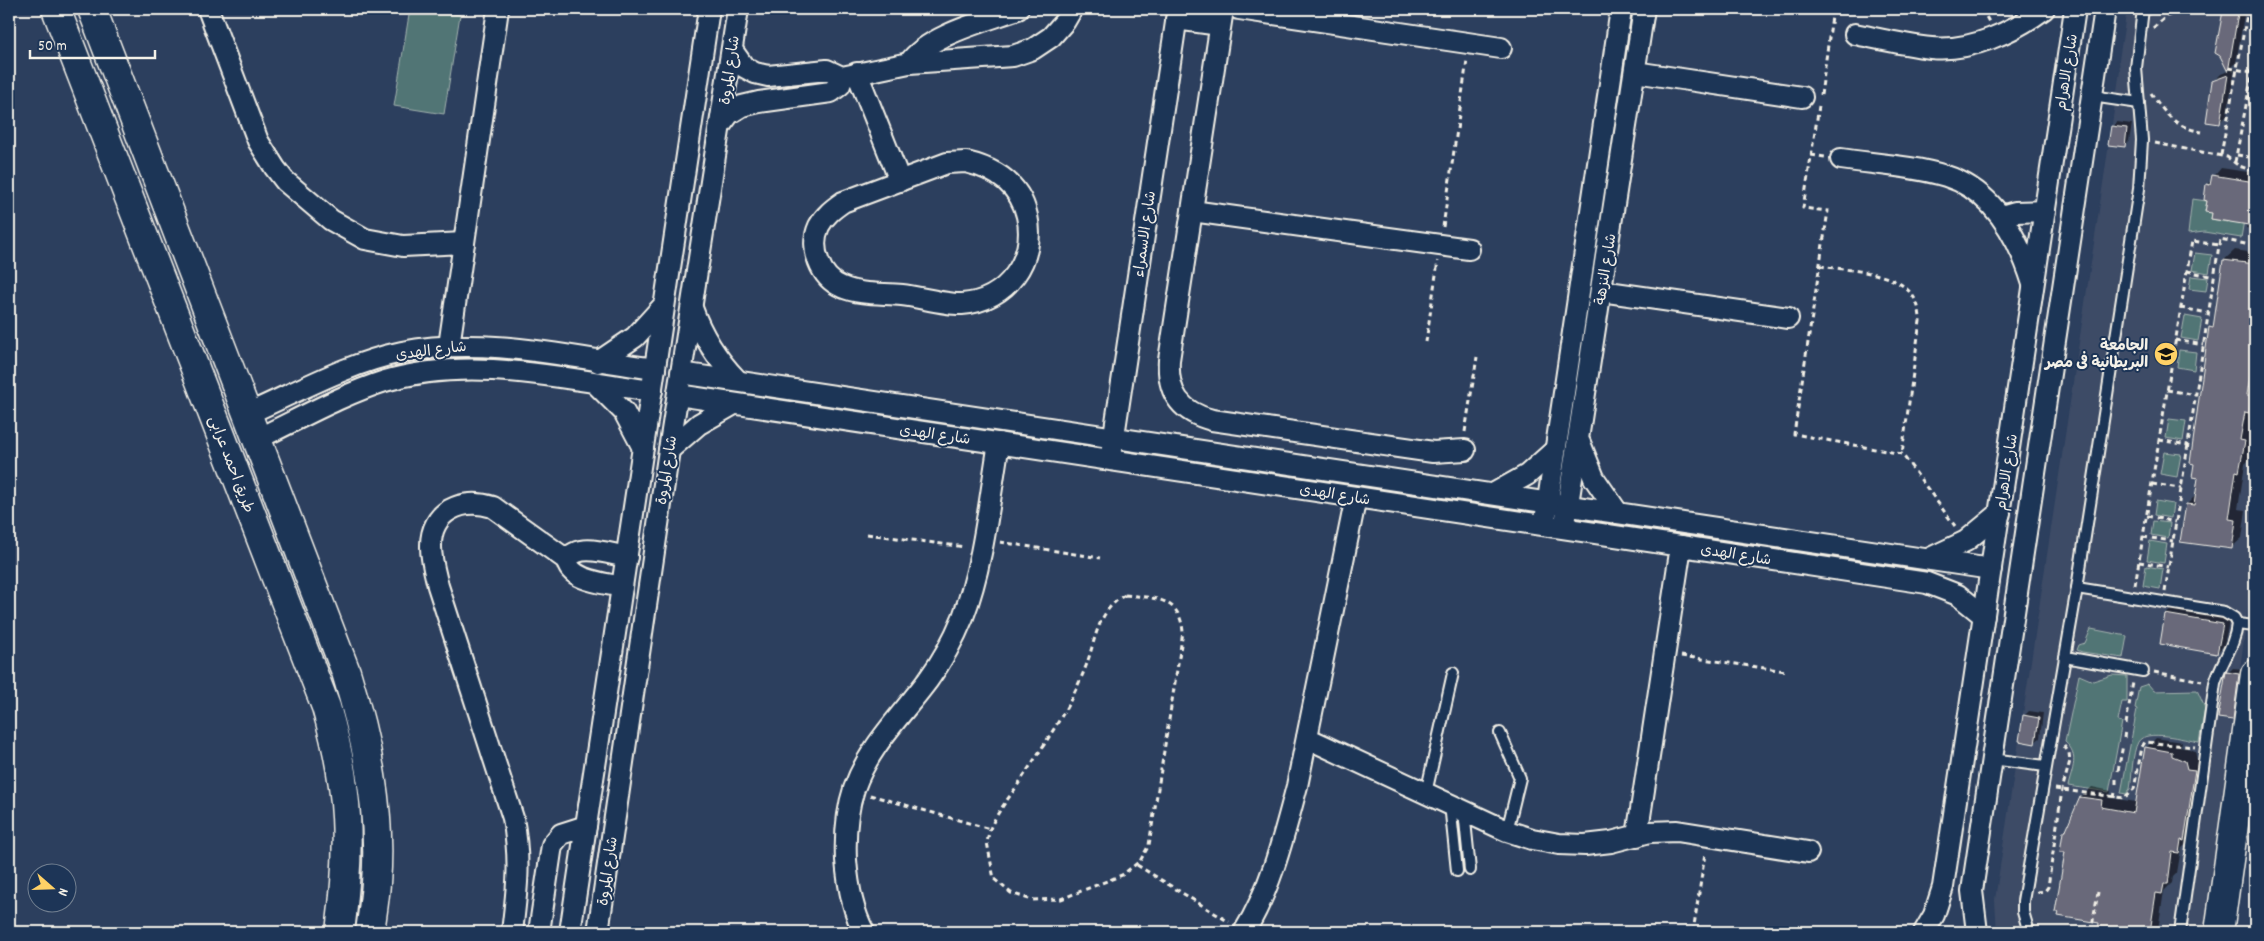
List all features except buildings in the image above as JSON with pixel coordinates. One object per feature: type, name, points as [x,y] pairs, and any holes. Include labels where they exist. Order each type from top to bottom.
[{"type":"street","name":"طريق احمد عرابى","points":[[56,9],[326,707],[341,764],[348,822],[348,852],[340,932]]},
{"type":"street","points":[[92,9],[346,672],[365,741],[373,794],[377,847],[376,882],[370,932]]},
{"type":"street","points":[[208,9],[258,141],[270,162],[285,180],[331,220],[365,239],[404,246],[464,242]]},
{"type":"street","points":[[449,346],[498,9]]},
{"type":"street","name":"شارع المروة","points":[[570,932],[709,9]]},
{"type":"street","name":"شارع المروة","points":[[598,932],[669,450],[738,9]]},
{"type":"street","points":[[909,64],[915,54],[933,42],[1018,9]]},
{"type":"street","points":[[732,50],[744,67],[755,73],[768,76],[827,70],[850,75],[909,64],[1013,56],[1033,49],[1051,37],[1065,21],[1072,9]]},
{"type":"street","points":[[1239,9],[1501,48]]},
{"type":"street","name":"شارع النزهة","points":[[1544,525],[1621,9]]},
{"type":"street","name":"شارع النزهة","points":[[1565,529],[1644,9]]},
{"type":"street","points":[[1855,34],[1932,48],[1962,46],[1996,37],[2018,26],[2044,9]]},
{"type":"street","name":"شارع الاهرام","points":[[1924,932],[1934,915],[1943,887],[2075,9]]},
{"type":"street","name":"شارع الاهرام","points":[[1977,932],[1972,891],[2105,9]]},
{"type":"street","points":[[1177,14],[1221,17],[1168,374],[1170,387],[1177,400],[1187,410],[1212,420],[1433,452],[1459,451]]},
{"type":"street","name":"شارع الاسمراء","points":[[1111,460],[1177,14]]},
{"type":"street","points":[[1634,72],[1802,97]]},
{"type":"street","points":[[720,126],[729,114],[742,106],[831,92],[850,75]]},
{"type":"street","points":[[850,75],[900,181]]},
{"type":"street","points":[[1841,159],[1946,176],[1965,185],[1986,199],[2001,216],[2015,239],[2026,263],[2034,289]]},
{"type":"street","points":[[966,162],[985,167],[1002,176],[1016,190],[1025,207],[1030,226],[1029,246],[1023,264],[1012,280],[997,293],[979,301],[960,304],[910,296],[858,291],[841,287],[828,276],[818,262],[815,244],[819,227],[829,212],[843,202],[900,181],[947,163],[966,162]]},
{"type":"street","points":[[2052,162],[2082,166]]},
{"type":"street","points":[[138,222],[169,210]]},
{"type":"street","points":[[1192,211],[1469,249]]},
{"type":"street","points":[[2001,216],[2023,211],[2045,211]]},
{"type":"street","points":[[1601,290],[1788,318]]},
{"type":"street","points":[[598,362],[634,337],[664,305]]},
{"type":"street","points":[[692,306],[709,346],[737,380]]},
{"type":"street","name":"شارع الهدى","points":[[247,414],[377,359],[425,348],[449,346],[498,347],[655,369]]},
{"type":"street","name":"شارع الهدى","points":[[257,439],[362,389],[384,381],[431,371],[454,369],[501,370],[652,391]]},
{"type":"street","name":"شارع الهدى","points":[[682,373],[1991,569]]},
{"type":"street","points":[[595,383],[624,412],[643,448]]},
{"type":"street","name":"شارع الهدى","points":[[678,395],[1927,583],[1958,595],[1984,616]]},
{"type":"street","points":[[669,450],[699,424],[734,404]]},
{"type":"street","points":[[1579,439],[1594,478],[1618,513]]},
{"type":"street","points":[[864,932],[856,918],[847,878],[846,838],[854,790],[864,767],[882,737],[929,679],[948,649],[968,600],[981,544],[999,443]]},
{"type":"street","points":[[1494,494],[1527,475],[1555,450]]},
{"type":"street","points":[[1250,929],[1284,833],[1308,738],[1356,497]]},
{"type":"street","points":[[512,932],[519,877],[517,838],[513,818],[438,586],[431,547],[433,532],[439,519],[450,509],[464,503],[479,502],[493,507],[567,560]]},
{"type":"street","points":[[1927,559],[1966,541],[2000,513]]},
{"type":"street","points":[[261,539],[290,527]]},
{"type":"street","points":[[1637,836],[1681,546]]},
{"type":"street","points":[[622,587],[575,574],[568,566],[567,560],[571,554],[583,550],[627,557]]},
{"type":"street","points":[[2219,932],[2255,674]]},
{"type":"street","points":[[1308,738],[1507,831],[1532,839],[1558,844],[1602,843],[1663,830],[1808,852]]},
{"type":"street","points":[[2237,932],[2255,799]]},
{"type":"street","points":[[538,932],[552,845],[561,834],[586,826]]},
{"type":"street","points":[[1943,887],[1972,891]]},
{"type":"lane","points":[[2029,932],[2023,912],[2025,889],[2076,588],[2139,189],[2142,140],[2138,98],[2138,44],[2142,9]]},
{"type":"lane","points":[[2092,96],[2138,98]]},
{"type":"lane","points":[[2076,588],[2224,612],[2234,618],[2237,624],[2231,650],[2221,665],[2215,683],[2180,932]]},
{"type":"lane","points":[[2237,624],[2255,626]]},
{"type":"lane","points":[[2064,657],[2146,673]]},
{"type":"lane","points":[[1426,793],[1453,673]]},
{"type":"lane","points":[[1500,733],[1520,778],[1507,831]]},
{"type":"lane","points":[[1992,759],[2045,766]]},
{"type":"lane","points":[[1457,808],[1470,870]]},
{"type":"lane","points":[[1457,808],[1457,871]]},
{"type":"path","points":[[1833,9],[1803,208],[1828,211],[1794,434],[1902,454],[1966,541]]},
{"type":"path","points":[[2138,44],[2172,14],[2184,9]]},
{"type":"path","points":[[2221,155],[2248,9]]},
{"type":"path","points":[[2172,14],[2175,19]]},
{"type":"path","points":[[1426,342],[1470,43]]},
{"type":"path","points":[[2235,163],[2255,59]]},
{"type":"path","points":[[2229,68],[2252,72]]},
{"type":"path","points":[[2138,98],[2149,90],[2160,102],[2166,114],[2176,122],[2202,132]]},
{"type":"path","points":[[2248,95],[2255,106]]},
{"type":"path","points":[[2142,140],[2221,155],[2245,169],[2251,170]]},
{"type":"path","points":[[2237,155],[2255,158]]},
{"type":"path","points":[[2163,602],[2220,239],[2255,246]]},
{"type":"path","points":[[2133,598],[2192,241],[2219,245]]},
{"type":"path","points":[[1820,266],[1892,278],[1909,289],[1918,303],[1920,321],[1902,454]]},
{"type":"path","points":[[2187,271],[2214,276]]},
{"type":"path","points":[[2180,308],[2208,314]]},
{"type":"path","points":[[2175,340],[2204,345]]},
{"type":"path","points":[[1459,451],[1467,429],[1477,357]]},
{"type":"path","points":[[2167,390],[2196,395]]},
{"type":"path","points":[[2159,440],[2188,445]]},
{"type":"path","points":[[2152,484],[2181,488]]},
{"type":"path","points":[[2146,516],[2176,522]]},
{"type":"path","points":[[867,534],[981,544],[1100,558]]},
{"type":"path","points":[[2143,536],[2173,541]]},
{"type":"path","points":[[2139,562],[2169,567]]},
{"type":"path","points":[[1125,595],[1159,598],[1174,608],[1182,624],[1183,632],[1151,836],[1145,853],[1137,864],[1122,875],[1061,899],[1032,900],[1011,893],[994,879],[987,842],[990,828],[1071,700],[1086,667],[1104,614],[1109,606],[1125,595]]},
{"type":"path","points":[[1665,654],[1785,671]]},
{"type":"path","points":[[2146,673],[2154,672],[2215,683]]},
{"type":"path","points":[[2126,724],[2134,682]]},
{"type":"path","points":[[2124,738],[2125,730]]},
{"type":"path","points":[[2025,889],[2040,892],[2048,887],[2062,790],[2070,761],[2069,753],[2060,739]]},
{"type":"path","points":[[2042,786],[2124,798],[2134,789],[2142,747],[2145,742],[2206,748]]},
{"type":"path","points":[[2118,771],[2122,745]]},
{"type":"path","points":[[2116,779],[2116,784]]},
{"type":"path","points":[[854,790],[990,828]]},
{"type":"path","points":[[2114,792],[2114,798]]},
{"type":"path","points":[[1693,932],[1708,836]]},
{"type":"path","points":[[1137,864],[1250,929]]},
{"type":"path","points":[[2091,932],[2098,892]]},
{"type":"shaded area","name":"الجامعة البريطانية فى مصر","points":[[2127,9],[2255,9],[2255,558],[2204,932],[1997,932],[1995,900],[2120,71],[2119,60]]},
{"type":"green space","points":[[410,9],[460,15],[444,114],[394,106]]},
{"type":"green space","points":[[2192,199],[2207,201],[2205,211],[2212,213],[2211,219],[2227,222],[2228,216],[2246,208],[2241,238],[2204,232],[2188,234]]},
{"type":"green space","points":[[2195,253],[2212,255],[2209,273],[2192,270]]},
{"type":"green space","points":[[2191,276],[2208,278],[2206,291],[2189,289]]},
{"type":"green space","points":[[2185,316],[2202,319],[2198,341],[2181,338]]},
{"type":"green space","points":[[2179,350],[2196,352],[2194,370],[2177,367]]},
{"type":"green space","points":[[2169,419],[2186,421],[2183,441],[2166,438]]},
{"type":"green space","points":[[2164,452],[2181,454],[2177,477],[2160,474]]},
{"type":"green space","points":[[2156,501],[2173,504],[2171,518],[2154,515]]},
{"type":"green space","points":[[2153,521],[2170,523],[2168,538],[2151,535]]},
{"type":"green space","points":[[2150,541],[2167,544],[2164,563],[2147,560]]},
{"type":"green space","points":[[2146,566],[2163,569],[2160,589],[2143,586]]},
{"type":"green space","points":[[2091,629],[2127,636],[2123,658],[2077,650],[2079,645],[2085,643]]},
{"type":"green space","points":[[2079,675],[2093,681],[2112,675],[2127,676],[2127,702],[2122,702],[2118,721],[2122,722],[2109,792],[2068,786],[2074,757],[2070,747],[2065,742]]},
{"type":"green space","points":[[2148,684],[2154,691],[2197,690],[2205,708],[2199,742],[2157,735],[2142,738],[2134,752],[2130,789],[2126,794],[2121,793],[2137,709],[2135,708],[2139,687]]},
{"type":"place","name":"الجامعة البريطانية فى مصر","points":[[2166,354]]}]
